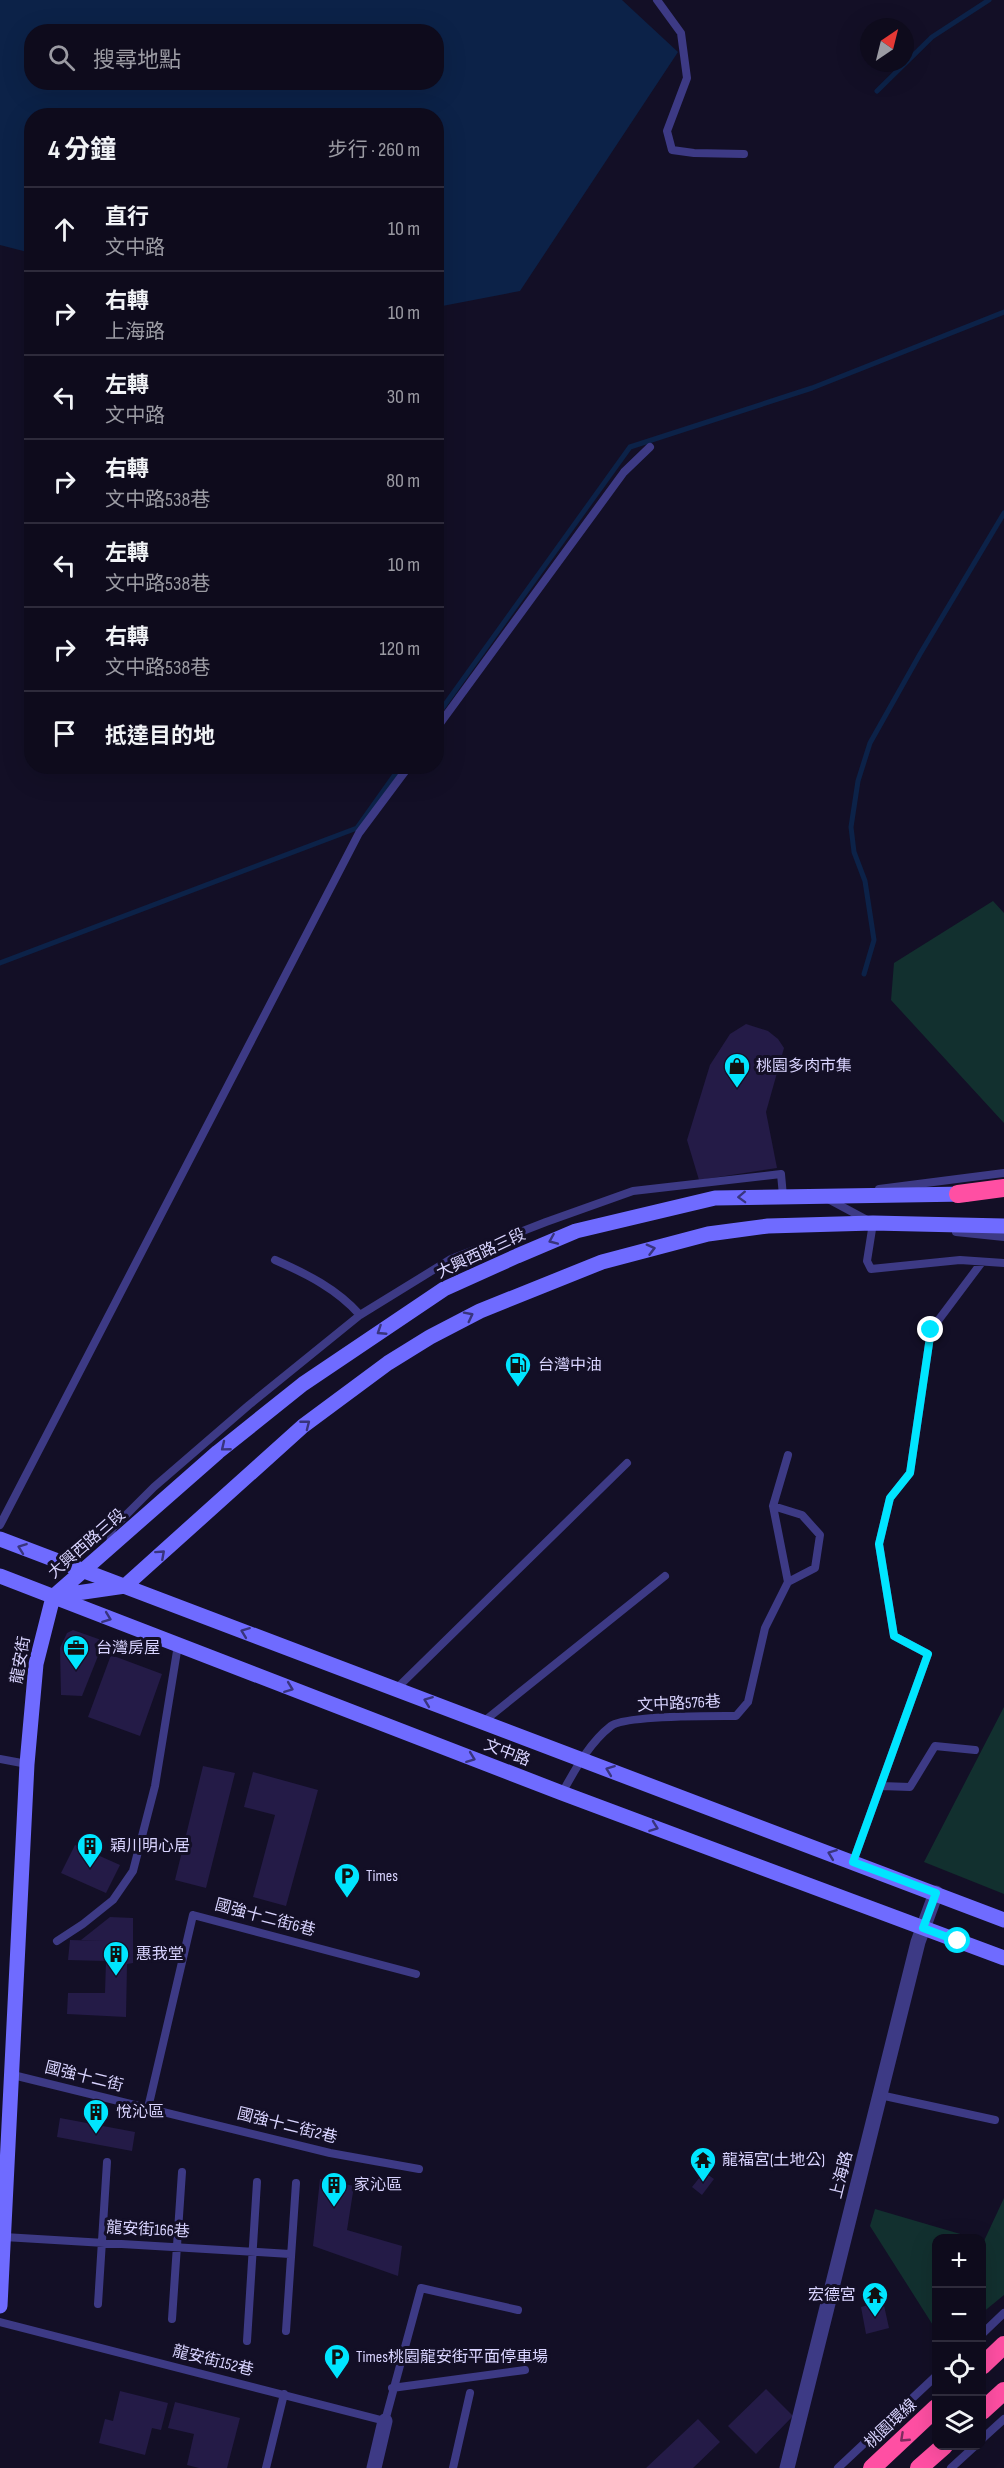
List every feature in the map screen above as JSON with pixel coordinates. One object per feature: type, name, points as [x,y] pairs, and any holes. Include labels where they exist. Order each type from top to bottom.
[{"type":"highway","points":[[958,1194],[1004,1188]]},
{"type":"highway","points":[[986,2361],[1004,2345]]},
{"type":"highway","points":[[986,2407],[1004,2391]]},
{"type":"highway","name":"桃園環線","points":[[872,2468],[932,2412]]},
{"type":"highway","points":[[920,2468],[939,2450]]},
{"type":"street","name":"大興西路三段","points":[[53,1597],[218,1452],[303,1384],[444,1289],[576,1231],[715,1198],[1004,1193]]},
{"type":"street","points":[[125,1586],[303,1426],[388,1364],[430,1337],[480,1311],[602,1262],[708,1234],[768,1226],[873,1223],[1004,1226]]},
{"type":"street","name":"文中路","points":[[0,1539],[1004,1920]]},
{"type":"street","name":"文中路","points":[[0,1576],[562,1794],[1004,1958]]},
{"type":"street","name":"大興西路三段","points":[[53,1597],[125,1586]]},
{"type":"street","name":"龍安街","points":[[0,2306],[4,2236],[7,2073],[27,1764],[36,1664],[53,1597]]},
{"type":"street","name":"上海路","points":[[788,2468],[880,2095],[923,1928],[936,1893]]},
{"type":"street","points":[[374,2468],[385,2421]]},
{"type":"lane","points":[[657,0],[681,33],[687,78],[667,132],[672,150],[744,154]]},
{"type":"lane","points":[[444,718],[624,472],[650,447]]},
{"type":"lane","points":[[0,1525],[359,833],[403,774]]},
{"type":"lane","points":[[822,1196],[1004,1173]]},
{"type":"lane","points":[[110,1548],[112,1529],[154,1487],[249,1405],[360,1315],[451,1259],[633,1191],[781,1174],[783,1196]]},
{"type":"lane","points":[[822,1196],[873,1223],[1004,1237]]},
{"type":"lane","points":[[873,1223],[867,1261],[871,1269],[960,1260],[1004,1263]]},
{"type":"lane","points":[[275,1260],[308,1275],[345,1298],[360,1315]]},
{"type":"lane","points":[[853,1862],[928,1654],[894,1636],[879,1544],[890,1498],[910,1473],[931,1330],[982,1262]]},
{"type":"lane","points":[[773,1506],[802,1515],[820,1535],[815,1568],[788,1582],[773,1506],[788,1455]]},
{"type":"lane","points":[[396,1689],[627,1462]]},
{"type":"lane","points":[[483,1722],[665,1576]]},
{"type":"lane","name":"文中路576巷","points":[[562,1794],[581,1759],[612,1725],[649,1718],[736,1716],[748,1702],[765,1628],[788,1582]]},
{"type":"lane","points":[[57,1941],[113,1900],[133,1871],[155,1786],[178,1645]]},
{"type":"lane","points":[[881,1786],[910,1787],[935,1746],[975,1750]]},
{"type":"lane","points":[[0,1759],[27,1764]]},
{"type":"lane","name":"國強十二街6巷","points":[[148,2108],[193,1915],[417,1974]]},
{"type":"lane","name":"國強十二街","points":[[7,2073],[148,2108]]},
{"type":"lane","points":[[880,2095],[995,2120]]},
{"type":"lane","name":"國強十二街2巷","points":[[148,2108],[330,2153],[419,2169]]},
{"type":"lane","points":[[98,2304],[107,2162]]},
{"type":"lane","points":[[172,2319],[182,2172]]},
{"type":"lane","points":[[247,2341],[257,2182]]},
{"type":"lane","points":[[286,2331],[296,2183]]},
{"type":"lane","name":"龍安街166巷","points":[[4,2236],[290,2253]]},
{"type":"lane","points":[[385,2421],[392,2388],[421,2288],[518,2310]]},
{"type":"lane","points":[[986,2329],[1004,2313]]},
{"type":"lane","name":"龍安街152巷","points":[[0,2322],[385,2421]]},
{"type":"lane","points":[[392,2388],[525,2370]]},
{"type":"lane","points":[[838,2468],[932,2380]]},
{"type":"lane","points":[[453,2468],[470,2393]]},
{"type":"lane","points":[[266,2468],[284,2394]]},
{"type":"lane","points":[[986,2435],[1004,2419]]},
{"type":"lane","points":[[951,2468],[970,2450]]},
{"type":"green space","points":[[993,901],[1004,913],[1004,1123],[891,1000],[894,963]]},
{"type":"green space","points":[[1004,1707],[1004,1894],[924,1862]]},
{"type":"green space","points":[[1004,2198],[1004,2295],[986,2310],[986,2288],[986,2237]]},
{"type":"green space","points":[[875,2209],[960,2234],[932,2234],[932,2324],[870,2226]]},
{"type":"water","points":[[0,0],[622,0],[678,52],[520,291],[444,306],[444,108],[24,108],[24,251],[0,245]]},
{"type":"building","name":"桃園多肉市集","points":[[746,1024],[768,1031],[784,1048],[766,1112],[777,1168],[699,1180],[687,1140],[710,1065],[730,1034]]},
{"type":"building","name":"台灣房屋","points":[[73,1630],[104,1641],[82,1696],[61,1695],[60,1648],[67,1633]]},
{"type":"building","points":[[111,1655],[162,1674],[140,1736],[88,1717]]},
{"type":"building","points":[[203,1766],[235,1773],[206,1888],[175,1880]]},
{"type":"building","points":[[253,1772],[318,1790],[286,1906],[253,1897],[275,1815],[244,1807]]},
{"type":"building","name":"穎川明心居","points":[[75,1845],[120,1865],[106,1893],[61,1873]]},
{"type":"building","name":"惠我堂","points":[[110,1917],[133,1918],[133,1963],[127,1964],[126,2017],[67,2014],[68,1993],[105,1993],[106,1961],[68,1960],[70,1940],[105,1941],[81,1940]]},
{"type":"building","name":"悅沁區","points":[[60,2118],[135,2132],[132,2151],[57,2137]]},
{"type":"building","name":"龍福宮(土地公)","points":[[704,2172],[714,2179],[702,2195],[692,2187]]},
{"type":"building","name":"家沁區","points":[[320,2179],[354,2186],[347,2230],[402,2246],[398,2276],[313,2246]]},
{"type":"building","name":"宏德宮","points":[[883,2301],[889,2328],[866,2334],[861,2307]]},
{"type":"building","points":[[766,2389],[793,2416],[756,2454],[728,2426]]},
{"type":"building","points":[[120,2391],[168,2403],[161,2430],[152,2428],[145,2455],[99,2443],[105,2419],[113,2421]]},
{"type":"building","points":[[175,2402],[240,2418],[227,2468],[199,2468],[187,2465],[194,2434],[168,2428]]},
{"type":"building","points":[[698,2419],[720,2442],[693,2468],[646,2468]]},
{"type":"waterway","points":[[877,91],[932,37],[989,0]]},
{"type":"waterway","points":[[444,706],[630,447],[812,388],[1004,312]]},
{"type":"waterway","points":[[864,974],[874,940],[865,881],[854,852],[851,827],[858,781],[870,743],[1004,513]]},
{"type":"waterway","points":[[0,963],[357,828],[395,774]]},
{"type":"place","name":"桃園多肉市集","points":[[737,1089]]},
{"type":"place","name":"台灣中油","points":[[518,1388]]},
{"type":"place","name":"台灣房屋","points":[[76,1671]]},
{"type":"place","name":"穎川明心居","points":[[90,1869]]},
{"type":"place","name":"Times","points":[[347,1899]]},
{"type":"place","name":"惠我堂","points":[[116,1977]]},
{"type":"place","name":"悅沁區","points":[[96,2135]]},
{"type":"place","name":"龍福宮(土地公)","points":[[703,2183]]},
{"type":"place","name":"家沁區","points":[[334,2208]]},
{"type":"place","name":"宏德宮","points":[[875,2318]]},
{"type":"place","name":"Times桃園龍安街平面停車場","points":[[337,2380]]},
{"type":"route","points":[[931,1330],[910,1473],[890,1498],[879,1544],[894,1636],[928,1654],[853,1862],[936,1893],[923,1928],[958,1941]]}]
